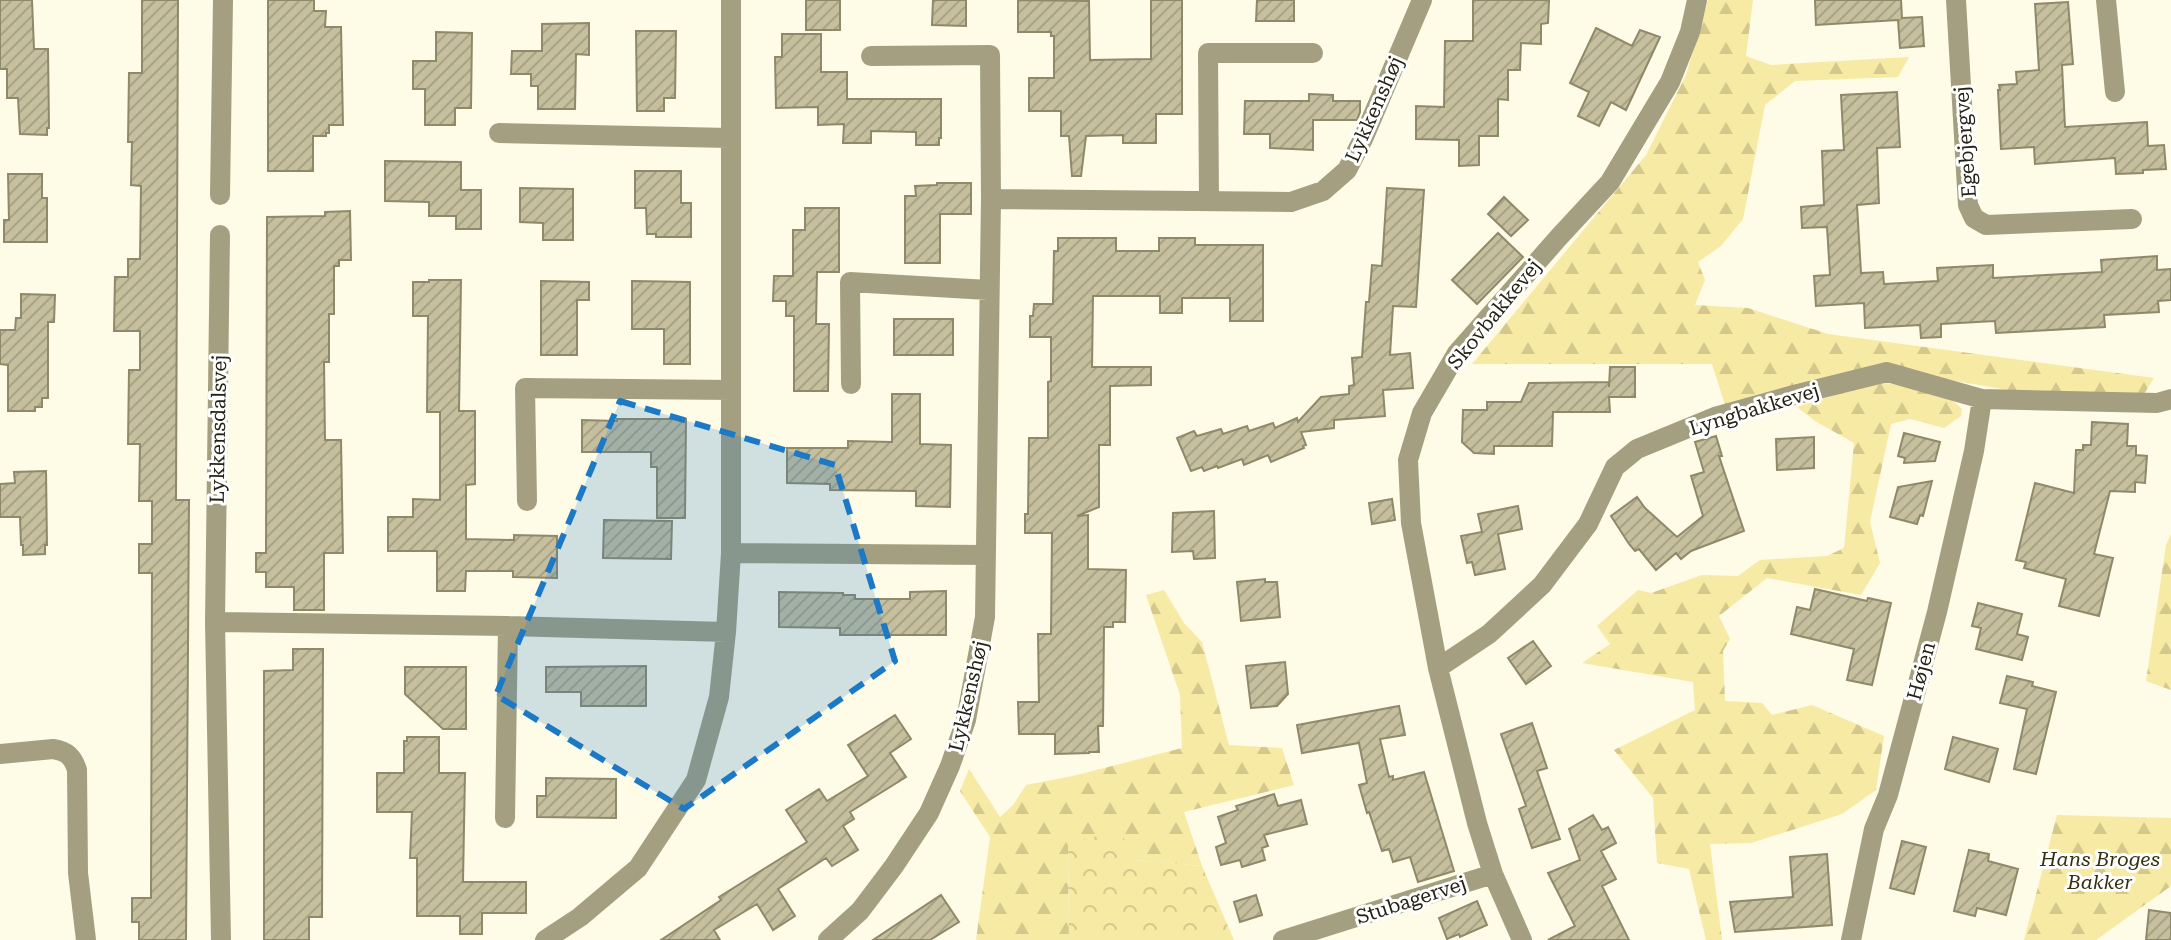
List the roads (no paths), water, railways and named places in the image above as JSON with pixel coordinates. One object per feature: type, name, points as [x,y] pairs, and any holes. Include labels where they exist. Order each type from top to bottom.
[{"type":"street","points":[[220,195],[223,0]]},
{"type":"street","points":[[545,940],[580,917],[638,868],[696,780],[719,697],[731,553],[731,0]]},
{"type":"street","name":"Lykkenshøj","points":[[991,199],[1291,202],[1323,191],[1347,170],[1422,0]]},
{"type":"street","name":"Skovbakkevej","points":[[1522,940],[1493,874],[1477,823],[1438,668],[1411,523],[1408,460],[1422,413],[1457,353],[1610,182],[1670,82],[1690,32],[1697,0]]},
{"type":"street","name":"Egebjergvej","points":[[1956,0],[1968,205],[1974,218],[1986,225],[2132,219]]},
{"type":"street","points":[[2106,0],[2115,92]]},
{"type":"street","points":[[1209,201],[1208,53],[1313,53]]},
{"type":"street","name":"Lykkenshøj","points":[[828,940],[860,911],[929,813],[966,720],[985,617],[990,55],[871,56]]},
{"type":"street","points":[[499,133],[730,138]]},
{"type":"street","name":"Lykkensdalsvej","points":[[220,235],[215,622],[221,940]]},
{"type":"street","points":[[851,384],[850,282],[988,290]]},
{"type":"street","name":"Lyngbakkevej","points":[[1438,668],[1489,634],[1542,585],[1588,524],[1615,467],[1637,449],[1715,417],[1887,372],[1982,399],[2157,403],[2171,399]]},
{"type":"street","points":[[527,501],[525,388],[731,390]]},
{"type":"street","name":"Højen","points":[[1851,940],[1874,829],[1888,795],[1937,612],[1974,451],[1982,399]]},
{"type":"street","points":[[731,553],[986,555]]},
{"type":"street","points":[[215,622],[726,632]]},
{"type":"street","points":[[505,818],[508,626]]},
{"type":"street","points":[[0,754],[53,749],[61,750],[74,761],[77,770],[78,873],[86,940]]},
{"type":"street","name":"Stubagervej","points":[[1283,940],[1493,874]]},
{"type":"park label","name":"Hans Broges Bakker","points":[[2100,870]]}]
